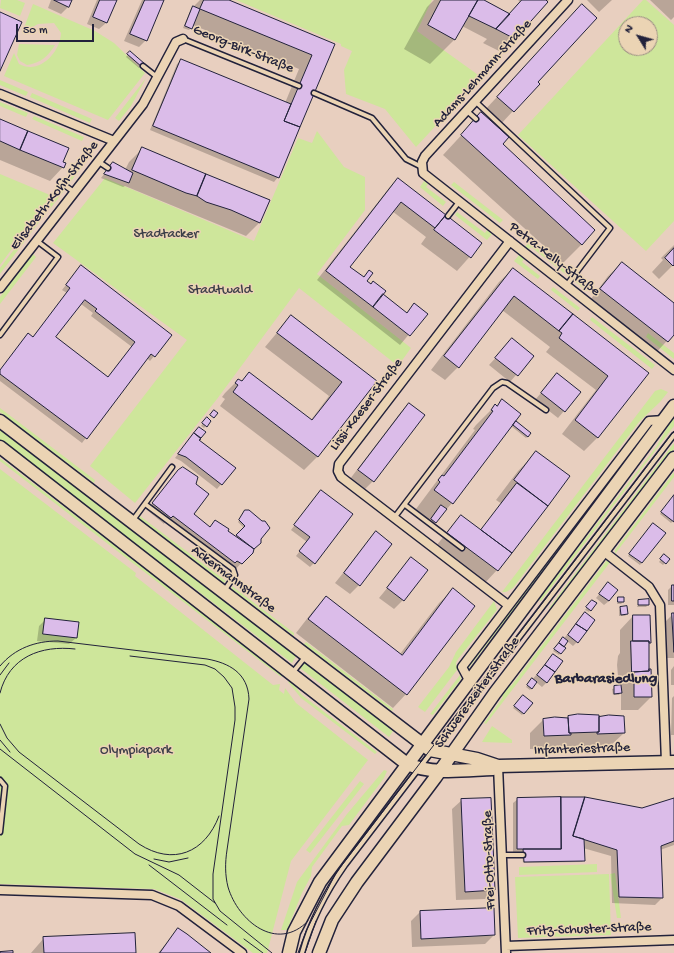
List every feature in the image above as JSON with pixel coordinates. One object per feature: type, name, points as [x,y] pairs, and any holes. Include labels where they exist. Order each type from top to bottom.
[{"type":"main road","name":"Schwere-Reiter-Straße","points":[[289,953],[294,932],[320,882],[674,406]]},
{"type":"main road","name":"Ackermannstraße","points":[[0,421],[421,745],[433,751],[452,754]]},
{"type":"main road","points":[[0,447],[407,764],[420,768],[441,770]]},
{"type":"main road","name":"Schwere-Reiter-Straße","points":[[319,953],[332,920],[349,895],[441,770],[495,693],[602,550],[674,458]]},
{"type":"main road","name":"Infanteriestraße","points":[[452,754],[477,759],[498,766],[670,762]]},
{"type":"main road","name":"Infanteriestraße","points":[[441,770],[493,769],[498,766]]},
{"type":"street","name":"Adams-Lehmann-Straße","points":[[422,167],[425,156],[568,0]]},
{"type":"street","name":"Georg-Birk-Straße","points":[[114,142],[142,104],[176,42],[183,39]]},
{"type":"street","name":"Elisabeth-Kohn-Straße","points":[[0,94],[114,142],[0,288]]},
{"type":"street","name":"Petra-Kelly-Straße","points":[[422,167],[423,173],[674,370]]},
{"type":"street","name":"Lissi-Kaeser-Straße","points":[[508,605],[341,477],[338,471],[339,464],[510,241]]},
{"type":"street","name":"Schwere-Reiter-Straße","points":[[469,680],[462,666],[648,421],[664,420]]},
{"type":"street","name":"Infanteriestraße","points":[[602,550],[649,587],[660,605],[670,762]]},
{"type":"street","name":"Frei-Otto-Straße","points":[[498,766],[506,950]]},
{"type":"street","points":[[0,890],[152,895],[179,906],[242,953]]},
{"type":"street","name":"Fritz-Schuster-Straße","points":[[506,950],[674,940]]},
{"type":"lane","name":"Georg-Birk-Straße","points":[[183,39],[299,86]]},
{"type":"lane","points":[[143,66],[158,77]]},
{"type":"lane","points":[[314,93],[372,118],[406,159],[422,167]]},
{"type":"lane","points":[[476,102],[610,228],[566,286]]},
{"type":"lane","points":[[467,111],[476,118]]},
{"type":"lane","points":[[98,162],[108,168]]},
{"type":"lane","points":[[60,182],[74,192]]},
{"type":"lane","points":[[448,216],[459,202]]},
{"type":"lane","points":[[0,335],[58,257],[37,241]]},
{"type":"lane","points":[[394,518],[494,388],[502,382],[507,383],[546,410]]},
{"type":"lane","points":[[302,953],[318,912],[333,883],[674,435]]},
{"type":"lane","points":[[131,521],[172,467]]},
{"type":"lane","points":[[145,504],[233,569],[234,575],[223,592]]},
{"type":"lane","points":[[405,505],[462,548]]},
{"type":"lane","points":[[292,674],[306,655]]},
{"type":"lane","points":[[0,780],[5,786],[0,832]]},
{"type":"lane","points":[[503,855],[523,854]]},
{"type":"green space","points":[[1,0],[17,0],[25,3],[20,16],[0,8]]},
{"type":"green space","points":[[236,0],[432,0],[417,31],[481,77],[416,147],[385,109],[346,94],[344,70],[352,51],[341,46],[341,44]]},
{"type":"green space","points":[[643,0],[646,0],[674,25],[674,221],[646,251],[518,135],[618,27],[618,56],[658,56],[658,16],[628,16]]},
{"type":"green space","points":[[33,4],[95,31],[114,43],[145,73],[108,120],[4,76],[14,53],[19,64],[27,67],[34,67],[47,60],[53,54],[60,41],[61,33],[54,23],[38,24],[22,33]]},
{"type":"green space","points":[[19,44],[55,45],[44,58],[36,63],[27,65],[20,61],[17,55]]},
{"type":"green space","points":[[146,78],[131,106],[119,121],[115,118]]},
{"type":"green space","points":[[0,80],[28,92],[26,96],[0,85]]},
{"type":"green space","points":[[32,93],[92,119],[90,123],[30,97]]},
{"type":"green space","points":[[0,102],[28,113],[26,117],[0,106]]},
{"type":"green space","points":[[34,116],[84,137],[82,141],[32,119]]},
{"type":"green space","name":"Stadtwald","points":[[317,131],[344,167],[365,177],[365,210],[317,274],[411,348],[398,366],[299,288],[217,399],[135,503],[90,466],[187,340],[53,243],[105,178],[254,241],[298,138],[312,143]]},
{"type":"green space","points":[[87,154],[90,156],[50,209],[47,207]]},
{"type":"green space","points":[[0,174],[50,195],[47,199],[48,200],[0,265]]},
{"type":"green space","points":[[424,181],[428,184],[426,187],[446,202],[443,206],[420,187]]},
{"type":"green space","points":[[454,182],[503,220],[500,223],[451,185]]},
{"type":"green space","points":[[43,211],[46,213],[0,274],[0,268]]},
{"type":"green space","points":[[457,212],[485,233],[487,230],[492,234],[487,240],[455,215]]},
{"type":"green space","points":[[530,241],[590,288],[587,291],[531,247],[529,249],[525,247]]},
{"type":"green space","points":[[33,254],[36,257],[0,304],[0,297]]},
{"type":"green space","points":[[519,255],[524,259],[522,262],[540,276],[538,279],[514,261]]},
{"type":"green space","points":[[553,287],[580,308],[578,311],[551,290]]},
{"type":"green space","points":[[592,317],[655,365],[652,369],[590,320]]},
{"type":"green space","points":[[648,333],[674,353],[674,359],[646,337]]},
{"type":"green space","points":[[661,389],[668,392],[639,422],[513,588],[506,592],[502,592],[655,391]]},
{"type":"green space","points":[[0,408],[95,480],[94,483],[0,412]]},
{"type":"green space","points":[[674,416],[674,426],[541,601],[538,600],[656,447]]},
{"type":"green space","points":[[652,426],[647,436],[468,669],[469,664]]},
{"type":"green space","points":[[0,430],[296,656],[292,663],[0,440]]},
{"type":"green space","points":[[674,443],[674,449],[551,609],[549,608]]},
{"type":"green space","points":[[0,458],[283,674],[281,677],[0,461]]},
{"type":"green space","name":"Olympiapark","points":[[0,469],[136,573],[135,576],[273,685],[280,684],[279,690],[284,694],[285,688],[296,703],[368,760],[291,861],[267,953],[253,953],[180,899],[154,889],[0,884]]},
{"type":"green space","points":[[674,472],[674,477],[615,554],[615,550]]},
{"type":"green space","points":[[140,516],[226,581],[224,583],[138,518]]},
{"type":"green space","points":[[607,560],[611,561],[486,724],[484,723],[503,697],[500,695],[508,684],[511,686]]},
{"type":"green space","points":[[232,586],[294,633],[294,636],[232,589]]},
{"type":"green space","points":[[494,601],[497,610],[458,659],[456,663],[457,670],[425,712],[418,707],[449,667],[456,652]]},
{"type":"green space","points":[[306,642],[393,709],[392,711],[304,644]]},
{"type":"green space","points":[[304,662],[393,731],[389,737],[300,668]]},
{"type":"green space","points":[[460,675],[461,679],[433,715],[430,714]]},
{"type":"green space","points":[[290,680],[302,695],[377,752],[375,754],[301,698],[288,682]]},
{"type":"green space","points":[[492,726],[512,740],[512,743],[482,742]]},
{"type":"green space","points":[[384,770],[387,771],[384,778],[349,825],[342,826],[312,867],[311,876],[302,893],[287,930],[281,930],[297,882],[347,814]]},
{"type":"green space","points":[[360,781],[364,784],[310,853],[306,850]]},
{"type":"green space","points":[[597,864],[597,872],[519,875],[519,867]]},
{"type":"green space","points":[[615,873],[621,918],[617,918],[610,874]]},
{"type":"green space","points":[[609,874],[611,935],[518,938],[515,877]]},
{"type":"building","points":[[54,0],[72,0],[69,7]]},
{"type":"building","points":[[100,0],[117,0],[107,23],[93,17]]},
{"type":"building","points":[[145,0],[164,0],[147,41],[130,34]]},
{"type":"building","points":[[204,0],[229,0],[335,44],[300,127],[284,121],[312,55],[200,9]]},
{"type":"building","points":[[441,0],[478,0],[455,40],[428,25]]},
{"type":"building","points":[[478,0],[484,0],[510,14],[496,29],[469,16]]},
{"type":"building","points":[[522,0],[546,0],[548,2],[515,39],[496,29]]},
{"type":"building","points":[[582,4],[597,18],[538,82],[540,84],[514,112],[497,97]]},
{"type":"building","points":[[193,6],[200,9],[192,29],[185,26]]},
{"type":"building","points":[[0,12],[22,22],[0,71]]},
{"type":"building","points":[[130,51],[145,64],[142,67],[127,54]]},
{"type":"building","points":[[181,59],[291,104],[284,121],[300,127],[279,178],[153,126]]},
{"type":"building","points":[[481,112],[509,137],[503,144],[595,230],[582,245],[461,135]]},
{"type":"building","points":[[0,119],[28,131],[20,150],[0,141]]},
{"type":"building","points":[[28,131],[69,148],[63,162],[66,163],[64,168],[20,150]]},
{"type":"building","points":[[142,147],[206,174],[197,196],[186,193],[132,170]]},
{"type":"building","points":[[113,162],[133,173],[129,183],[104,174]]},
{"type":"building","points":[[206,174],[270,200],[260,223],[231,210],[206,202],[197,196]]},
{"type":"building","points":[[398,178],[446,215],[435,228],[401,202],[350,267],[364,277],[369,270],[373,273],[367,281],[371,284],[373,281],[386,291],[373,307],[326,271]]},
{"type":"building","points":[[446,215],[482,243],[471,258],[434,230]]},
{"type":"building","points":[[674,248],[674,265],[673,266],[665,258]]},
{"type":"building","points":[[622,262],[674,303],[674,335],[668,342],[600,289]]},
{"type":"building","points":[[81,265],[172,335],[155,357],[151,354],[87,439],[0,374],[0,370],[28,333],[33,337],[70,288],[66,285]],"holes":[[[85,300],[97,309],[95,311],[135,342],[108,377],[56,337]]]},
{"type":"building","points":[[513,268],[573,314],[559,331],[514,296],[459,368],[444,356]]},
{"type":"building","points":[[383,294],[407,313],[414,303],[428,314],[410,336],[373,307]]},
{"type":"building","points":[[573,314],[649,373],[598,438],[575,420],[608,376],[559,338],[562,333],[559,331]]},
{"type":"building","points":[[291,315],[377,381],[318,457],[233,392],[238,385],[235,383],[238,379],[242,381],[249,372],[312,420],[342,382],[277,333]]},
{"type":"building","points":[[512,338],[534,356],[518,376],[495,358]]},
{"type":"building","points":[[557,373],[581,392],[565,412],[541,393]]},
{"type":"building","points":[[502,399],[521,414],[453,504],[434,490],[440,482],[438,480],[442,475],[444,476],[493,411],[491,410],[495,404],[497,406]]},
{"type":"building","points":[[409,403],[425,415],[374,482],[358,470]]},
{"type":"building","points":[[214,410],[218,413],[214,418],[210,415]]},
{"type":"building","points":[[207,417],[211,421],[207,427],[202,423]]},
{"type":"building","points":[[516,421],[531,433],[528,437],[513,425]]},
{"type":"building","points":[[199,427],[206,432],[201,438],[194,433]]},
{"type":"building","points":[[194,433],[201,439],[199,440],[236,468],[222,485],[186,457],[178,454]]},
{"type":"building","points":[[536,451],[570,476],[548,506],[514,480]]},
{"type":"building","points":[[183,467],[198,477],[196,484],[209,494],[194,514],[210,527],[215,520],[254,549],[253,553],[242,564],[237,561],[235,563],[173,516],[171,518],[152,503],[178,470]]},
{"type":"building","points":[[517,483],[548,506],[512,553],[481,530]]},
{"type":"building","points":[[321,490],[353,514],[315,564],[299,551],[310,537],[294,525]]},
{"type":"building","points":[[674,495],[674,522],[661,512]]},
{"type":"building","points":[[441,505],[447,509],[436,523],[431,519]]},
{"type":"building","points":[[245,510],[249,510],[262,521],[265,521],[270,528],[261,539],[261,543],[254,549],[236,535],[245,526],[239,520]]},
{"type":"building","points":[[461,515],[512,553],[498,571],[447,533]]},
{"type":"building","points":[[653,523],[666,533],[642,563],[629,554]]},
{"type":"building","points":[[376,531],[392,544],[360,586],[344,573]]},
{"type":"building","points":[[664,554],[670,559],[666,564],[660,559]]},
{"type":"building","points":[[411,557],[428,570],[404,601],[387,588]]},
{"type":"building","points":[[608,582],[618,590],[609,601],[599,594]]},
{"type":"building","points":[[672,585],[674,585],[674,601],[672,601]]},
{"type":"building","points":[[453,588],[475,606],[407,695],[308,619],[326,596],[402,655]]},
{"type":"building","points":[[618,597],[624,597],[624,602],[618,602]]},
{"type":"building","points":[[649,599],[649,605],[638,605],[638,600]]},
{"type":"building","points":[[592,600],[597,603],[591,611],[586,607]]},
{"type":"building","points":[[627,606],[628,614],[621,615],[620,607]]},
{"type":"building","points":[[585,612],[595,620],[587,631],[576,624]]},
{"type":"building","points":[[672,613],[674,613],[674,652]]},
{"type":"building","points":[[633,615],[650,615],[651,643],[649,643],[649,641],[633,641]]},
{"type":"building","points":[[45,618],[79,622],[77,638],[43,634]]},
{"type":"building","points":[[576,624],[587,631],[578,643],[568,635]]},
{"type":"building","points":[[563,637],[568,641],[564,647],[559,643]]},
{"type":"building","points":[[631,641],[649,641],[649,671],[632,672]]},
{"type":"building","points":[[559,643],[566,648],[561,654],[554,649]]},
{"type":"building","points":[[553,654],[563,661],[555,672],[545,665]]},
{"type":"building","points":[[545,665],[555,672],[547,683],[537,675]]},
{"type":"building","points":[[649,669],[651,669],[652,697],[634,697],[634,672],[649,671]]},
{"type":"building","points":[[532,678],[537,682],[532,689],[527,685]]},
{"type":"building","points":[[621,685],[622,693],[614,694],[614,686]]},
{"type":"building","points":[[523,695],[533,703],[524,714],[514,706]]},
{"type":"building","points":[[578,714],[599,715],[599,732],[569,733],[568,716]]},
{"type":"building","points":[[609,715],[624,716],[625,733],[597,734],[597,732],[599,732],[599,717]]},
{"type":"building","points":[[555,717],[568,718],[569,733],[571,733],[571,735],[544,736],[543,719]]},
{"type":"building","points":[[561,797],[561,849],[517,849],[517,798]]},
{"type":"building","points":[[561,797],[585,797],[573,836],[584,839],[585,861],[524,862],[523,849],[561,849]]},
{"type":"building","points":[[585,797],[642,808],[674,798],[674,841],[661,846],[663,898],[619,897],[617,850],[573,836]]},
{"type":"building","points":[[491,798],[495,890],[465,892],[461,799]]},
{"type":"building","points":[[494,908],[495,935],[421,939],[420,911]]},
{"type":"building","points":[[178,928],[187,934],[211,953],[160,953]]},
{"type":"building","points":[[135,933],[136,953],[44,953],[43,937]]},
{"type":"building","points":[[13,951],[13,953],[0,953],[0,952]]},
{"type":"tram line","points":[[298,953],[306,931],[336,873],[674,431]]},
{"type":"tram line","points":[[0,666],[12,654],[19,650],[42,642],[58,641],[207,659],[223,663],[236,671],[245,682],[249,699],[226,855],[228,887],[233,900],[240,911],[260,929],[272,933],[284,934],[296,930],[308,921]]},
{"type":"tram line","points":[[0,693],[4,681],[11,670],[28,656],[50,649],[75,649]]},
{"type":"tram line","points":[[130,656],[205,665],[215,669],[224,677],[232,688],[235,707],[235,720],[213,874],[213,899],[220,911],[272,953]]},
{"type":"tram line","points":[[0,675],[9,663]]},
{"type":"tram line","points":[[0,724],[7,738],[19,752],[139,844],[152,851],[176,855],[196,847],[213,829],[219,816]]},
{"type":"tram line","points":[[0,740],[10,752]]},
{"type":"tram line","points":[[0,749],[135,854],[179,875],[215,903]]},
{"type":"tram line","points":[[154,859],[169,862],[188,858]]},
{"type":"tram line","points":[[149,865],[227,925]]},
{"type":"tram line","points":[[305,953],[316,921]]},
{"type":"tram line","points":[[244,939],[263,953]]},
{"type":"district","name":"Barbarasiedlung","points":[[606,680]]},
{"type":"park label","name":"Stadtacker","points":[[166,235]]}]
